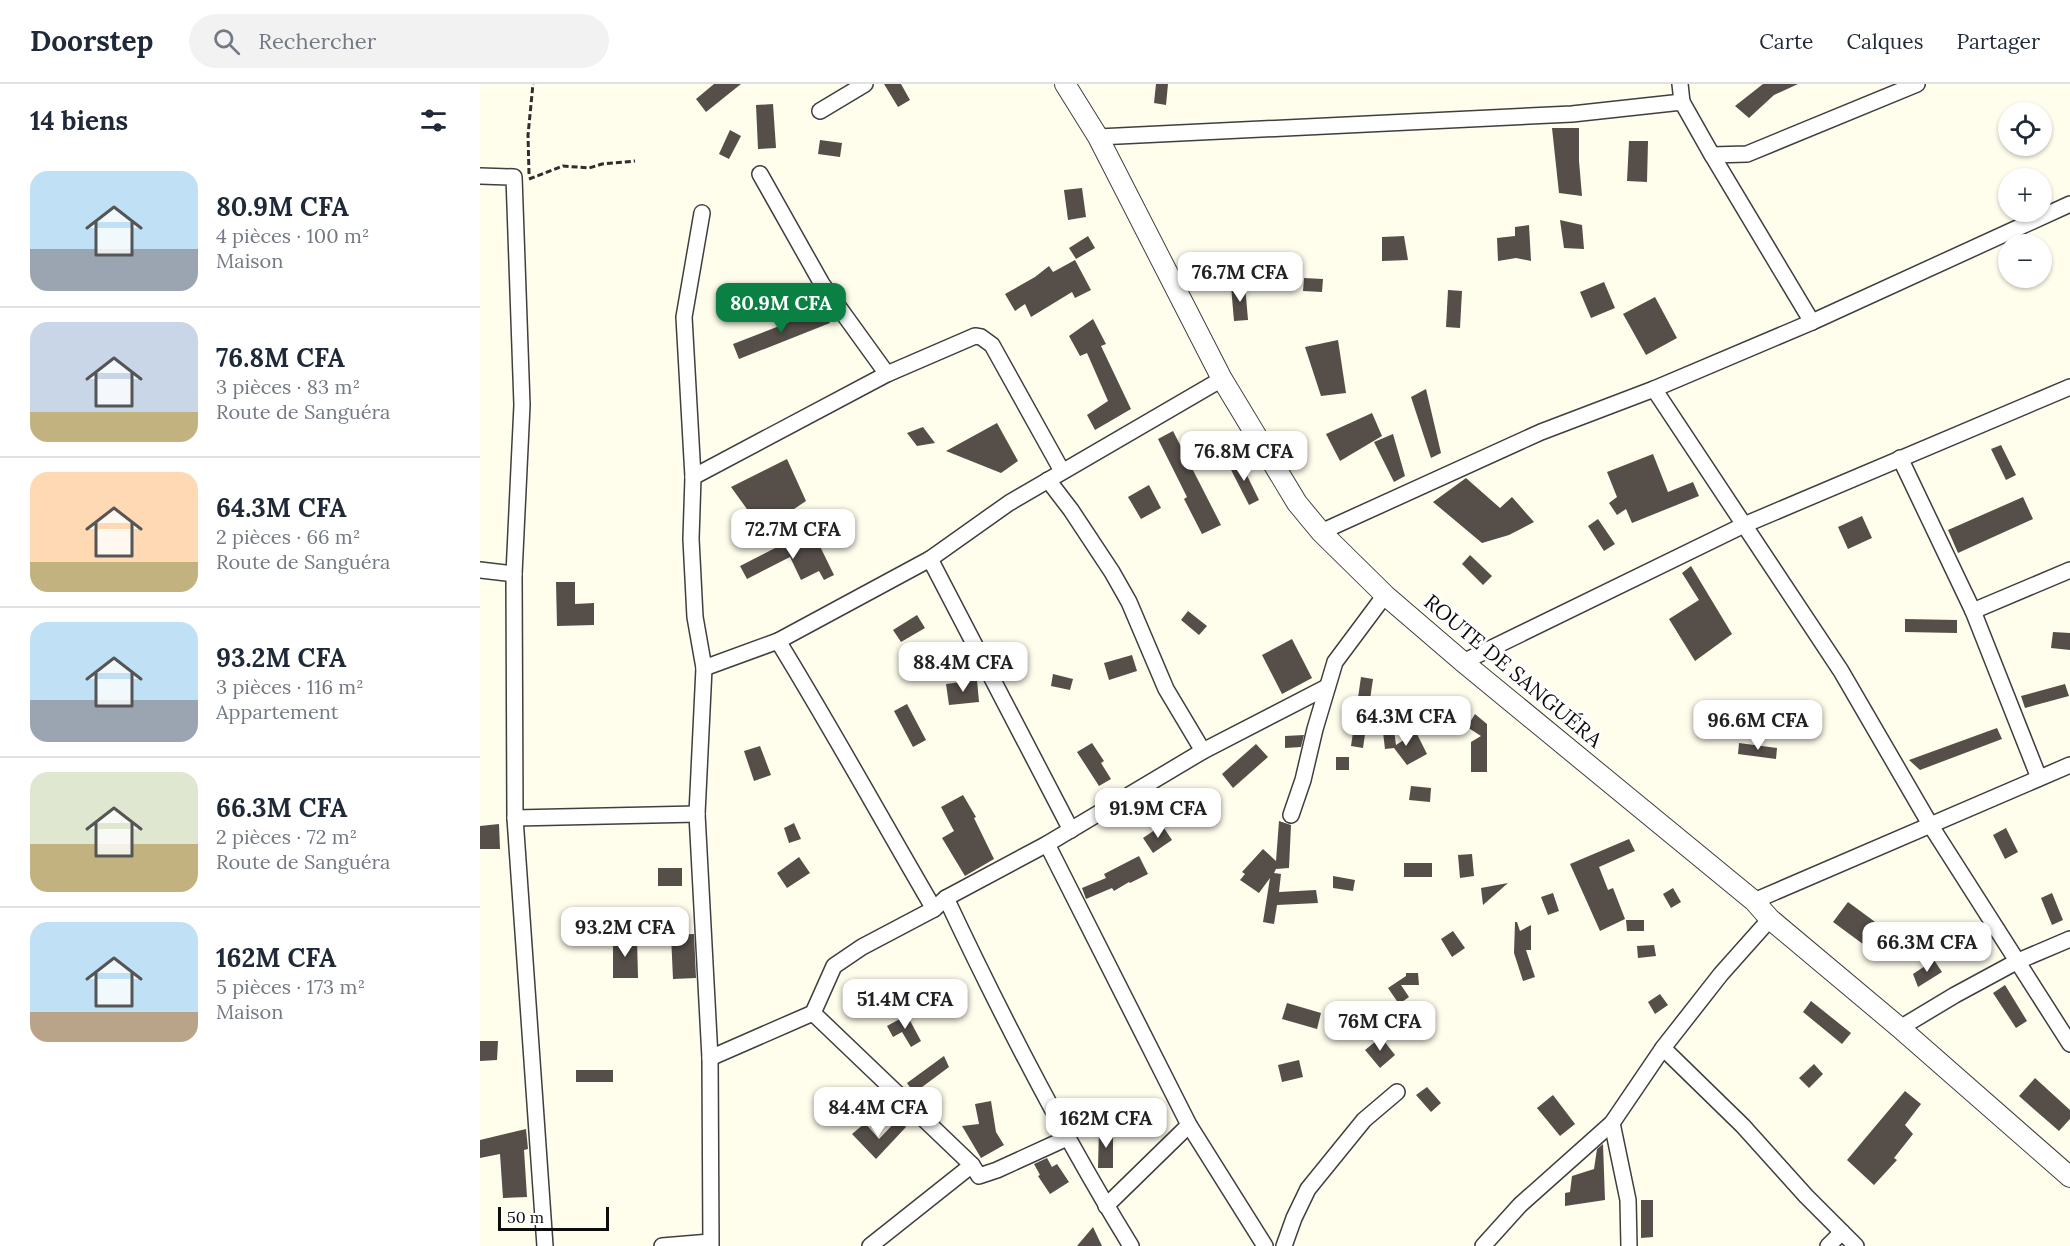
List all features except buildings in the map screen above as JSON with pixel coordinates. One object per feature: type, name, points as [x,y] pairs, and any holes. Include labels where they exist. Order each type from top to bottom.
[{"type":"street","points":[[820,111],[865,84]]},
{"type":"street","name":"ROUTE DE SANGUÉRA","points":[[1065,84],[1098,137],[1222,379],[1297,503],[1321,532],[1385,594],[1463,662],[1754,901],[1770,919],[1900,1028],[2070,1177]]},
{"type":"street","points":[[1680,84],[1682,102],[1812,322]]},
{"type":"street","points":[[1712,155],[1747,154],[1917,84]]},
{"type":"street","points":[[1098,137],[1572,114],[1682,102]]},
{"type":"street","points":[[760,174],[822,284],[887,374]]},
{"type":"street","points":[[480,176],[522,178],[522,405],[514,574],[515,818],[545,1246]]},
{"type":"street","points":[[1321,532],[1541,432],[1654,389],[1812,322],[2070,204]]},
{"type":"street","points":[[662,1246],[710,1244],[710,1058],[698,814],[704,669],[695,617],[690,540],[693,477],[684,317],[702,213]]},
{"type":"street","points":[[693,477],[887,374],[968,338],[981,337],[992,345],[1062,471]]},
{"type":"street","points":[[704,669],[778,641],[930,559],[1009,503],[1222,379]]},
{"type":"street","points":[[1463,662],[1744,525],[2070,387]]},
{"type":"street","points":[[1654,389],[1841,671],[1931,826],[2070,1044]]},
{"type":"street","points":[[1900,458],[1973,611],[2039,778]]},
{"type":"street","points":[[1048,480],[1112,572],[1129,602],[1166,689],[1203,751]]},
{"type":"street","points":[[930,559],[1071,830]]},
{"type":"street","points":[[480,570],[514,574]]},
{"type":"street","points":[[1973,611],[2070,570]]},
{"type":"street","points":[[1291,815],[1303,780],[1335,662],[1385,594]]},
{"type":"street","points":[[778,641],[835,735],[873,805],[972,953],[1067,1138],[1131,1246]]},
{"type":"street","points":[[710,1058],[813,1013],[834,966],[862,947],[1047,844],[1203,751],[1327,687]]},
{"type":"street","points":[[1754,901],[2070,765]]},
{"type":"street","points":[[515,818],[698,814]]},
{"type":"street","points":[[1047,844],[1189,1125],[1265,1246]]},
{"type":"street","points":[[1483,1246],[1520,1206],[1612,1123],[1663,1048],[1721,974],[1770,919]]},
{"type":"street","points":[[1900,1028],[2016,962],[2070,939]]},
{"type":"street","points":[[813,1013],[972,1165],[979,1176],[1067,1138]]},
{"type":"street","points":[[1663,1048],[1743,1126],[1856,1246]]},
{"type":"street","points":[[1284,1246],[1293,1218],[1308,1189],[1364,1120],[1397,1092]]},
{"type":"street","points":[[1612,1123],[1628,1200],[1629,1246]]},
{"type":"street","points":[[1106,1206],[1189,1125]]},
{"type":"street","points":[[870,1246],[972,1165]]},
{"type":"street","points":[[1828,1246],[1842,1232]]},
{"type":"path","points":[[533,84],[522,178],[563,166],[589,168],[602,164],[635,161]]}]
